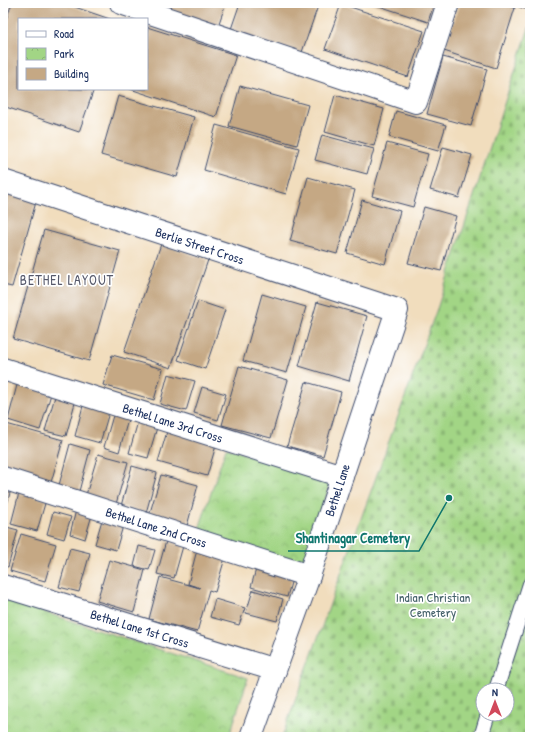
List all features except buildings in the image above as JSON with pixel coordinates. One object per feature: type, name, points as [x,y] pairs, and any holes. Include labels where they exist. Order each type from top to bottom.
[{"type":"street","points":[[121,3],[416,102],[448,3]]},
{"type":"street","name":"Berlie Street Cross","points":[[3,181],[397,310]]},
{"type":"street","name":"Bethel Lane","points":[[251,737],[309,576],[397,310]]},
{"type":"street","name":"Bethel Lane 3rd Cross","points":[[3,369],[342,476]]},
{"type":"street","name":"Bethel Lane 2nd Cross","points":[[3,478],[309,576]]},
{"type":"street","name":"Bethel Lane 1st Cross","points":[[3,586],[275,670]]},
{"type":"lane","points":[[499,682],[530,584]]},
{"type":"lane","points":[[481,737],[486,722]]},
{"type":"green space","name":"Indian Christian Cemetery","points":[[530,25],[530,737],[282,737],[438,306]]},
{"type":"green space","points":[[226,448],[331,481],[304,566],[198,532]]},
{"type":"green space","points":[[3,599],[248,678],[229,737],[3,737]]},
{"type":"place","name":"Shantinagar Cemetery","points":[[449,498]]},
{"type":"district","name":"BETHEL LAYOUT","points":[[67,280]]}]
